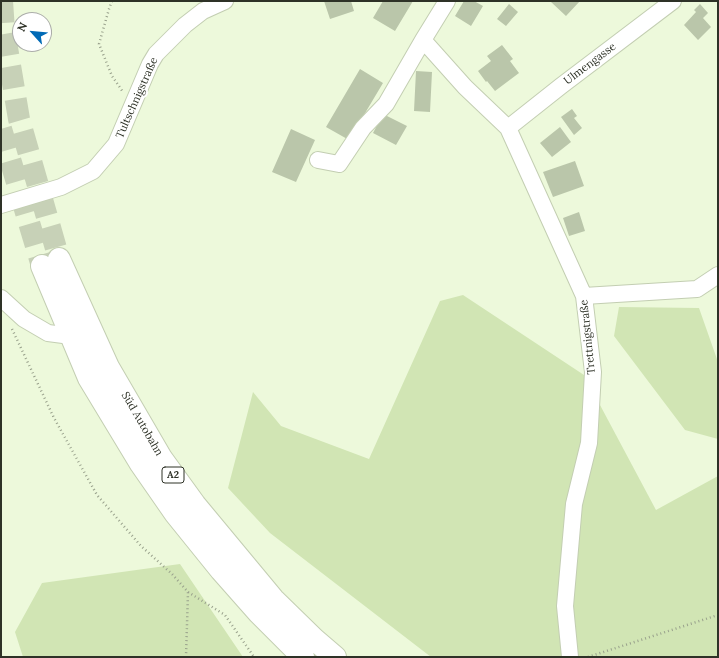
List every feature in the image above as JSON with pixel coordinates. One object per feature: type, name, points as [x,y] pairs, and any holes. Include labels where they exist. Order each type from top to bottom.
[{"type":"highway","name":"Süd Autobahn","points":[[303,657],[259,613],[221,570],[175,514],[141,464],[89,378],[71,336],[51,263],[108,367],[161,458],[195,505],[273,599],[314,639],[335,657]]},
{"type":"street","name":"Tultschnigstraße","points":[[1,205],[61,187],[93,171],[116,144],[150,64],[156,54],[185,25],[203,11],[225,1]]},
{"type":"street","points":[[318,160],[339,164],[363,128],[386,104],[447,1]]},
{"type":"street","name":"Ulmengasse","points":[[508,128],[673,1]]},
{"type":"street","name":"Trettnigstraße","points":[[423,40],[465,87],[508,128],[584,296],[593,372],[589,443],[574,504],[565,606],[570,657]]},
{"type":"street","points":[[584,296],[697,289],[718,275]]},
{"type":"street","points":[[1,298],[24,319],[48,333],[71,336]]},
{"type":"path","points":[[112,1],[108,9],[99,44],[112,76],[132,105]]},
{"type":"path","points":[[9,322],[54,418],[97,495],[141,546],[172,574],[188,592],[226,615],[254,657]]},
{"type":"path","points":[[186,657],[188,592]]},
{"type":"path","points":[[588,657],[718,615]]},
{"type":"green space","points":[[463,295],[584,375],[656,510],[718,476],[718,657],[431,657],[270,533],[228,488],[253,392],[281,426],[369,459],[440,301]]},
{"type":"green space","points":[[619,307],[699,308],[718,362],[718,439],[685,430],[614,336]]},
{"type":"green space","points":[[180,564],[243,657],[23,657],[15,632],[42,583]]},
{"type":"building","points":[[324,1],[351,1],[354,11],[330,19]]},
{"type":"building","points":[[383,1],[413,1],[395,31],[373,18]]},
{"type":"building","points":[[464,1],[474,1],[483,6],[471,26],[455,16]]},
{"type":"building","points":[[580,1],[566,16],[551,2]]},
{"type":"building","points":[[509,4],[518,12],[506,26],[497,19]]},
{"type":"building","points":[[700,4],[708,13],[703,18],[711,27],[698,40],[684,25],[696,12],[694,10]]},
{"type":"building","points":[[502,45],[513,59],[510,61],[519,73],[495,91],[478,71],[491,61],[487,56]]},
{"type":"building","points":[[360,69],[383,83],[349,140],[326,127]]},
{"type":"building","points":[[416,71],[432,72],[430,112],[414,111]]},
{"type":"building","points":[[572,109],[577,116],[574,118],[582,128],[574,135],[561,117]]},
{"type":"building","points":[[383,114],[407,126],[396,145],[373,133]]},
{"type":"building","points":[[560,127],[571,142],[552,157],[540,143]]},
{"type":"building","points":[[291,129],[315,140],[296,182],[272,172]]},
{"type":"building","points":[[575,161],[584,186],[553,197],[543,172]]},
{"type":"building","points":[[579,212],[585,231],[569,236],[563,218]]},
{"type":"tunnel","points":[[2,1],[4,30],[19,119],[59,259]]},
{"type":"tunnel","points":[[1,129],[42,266]]}]
